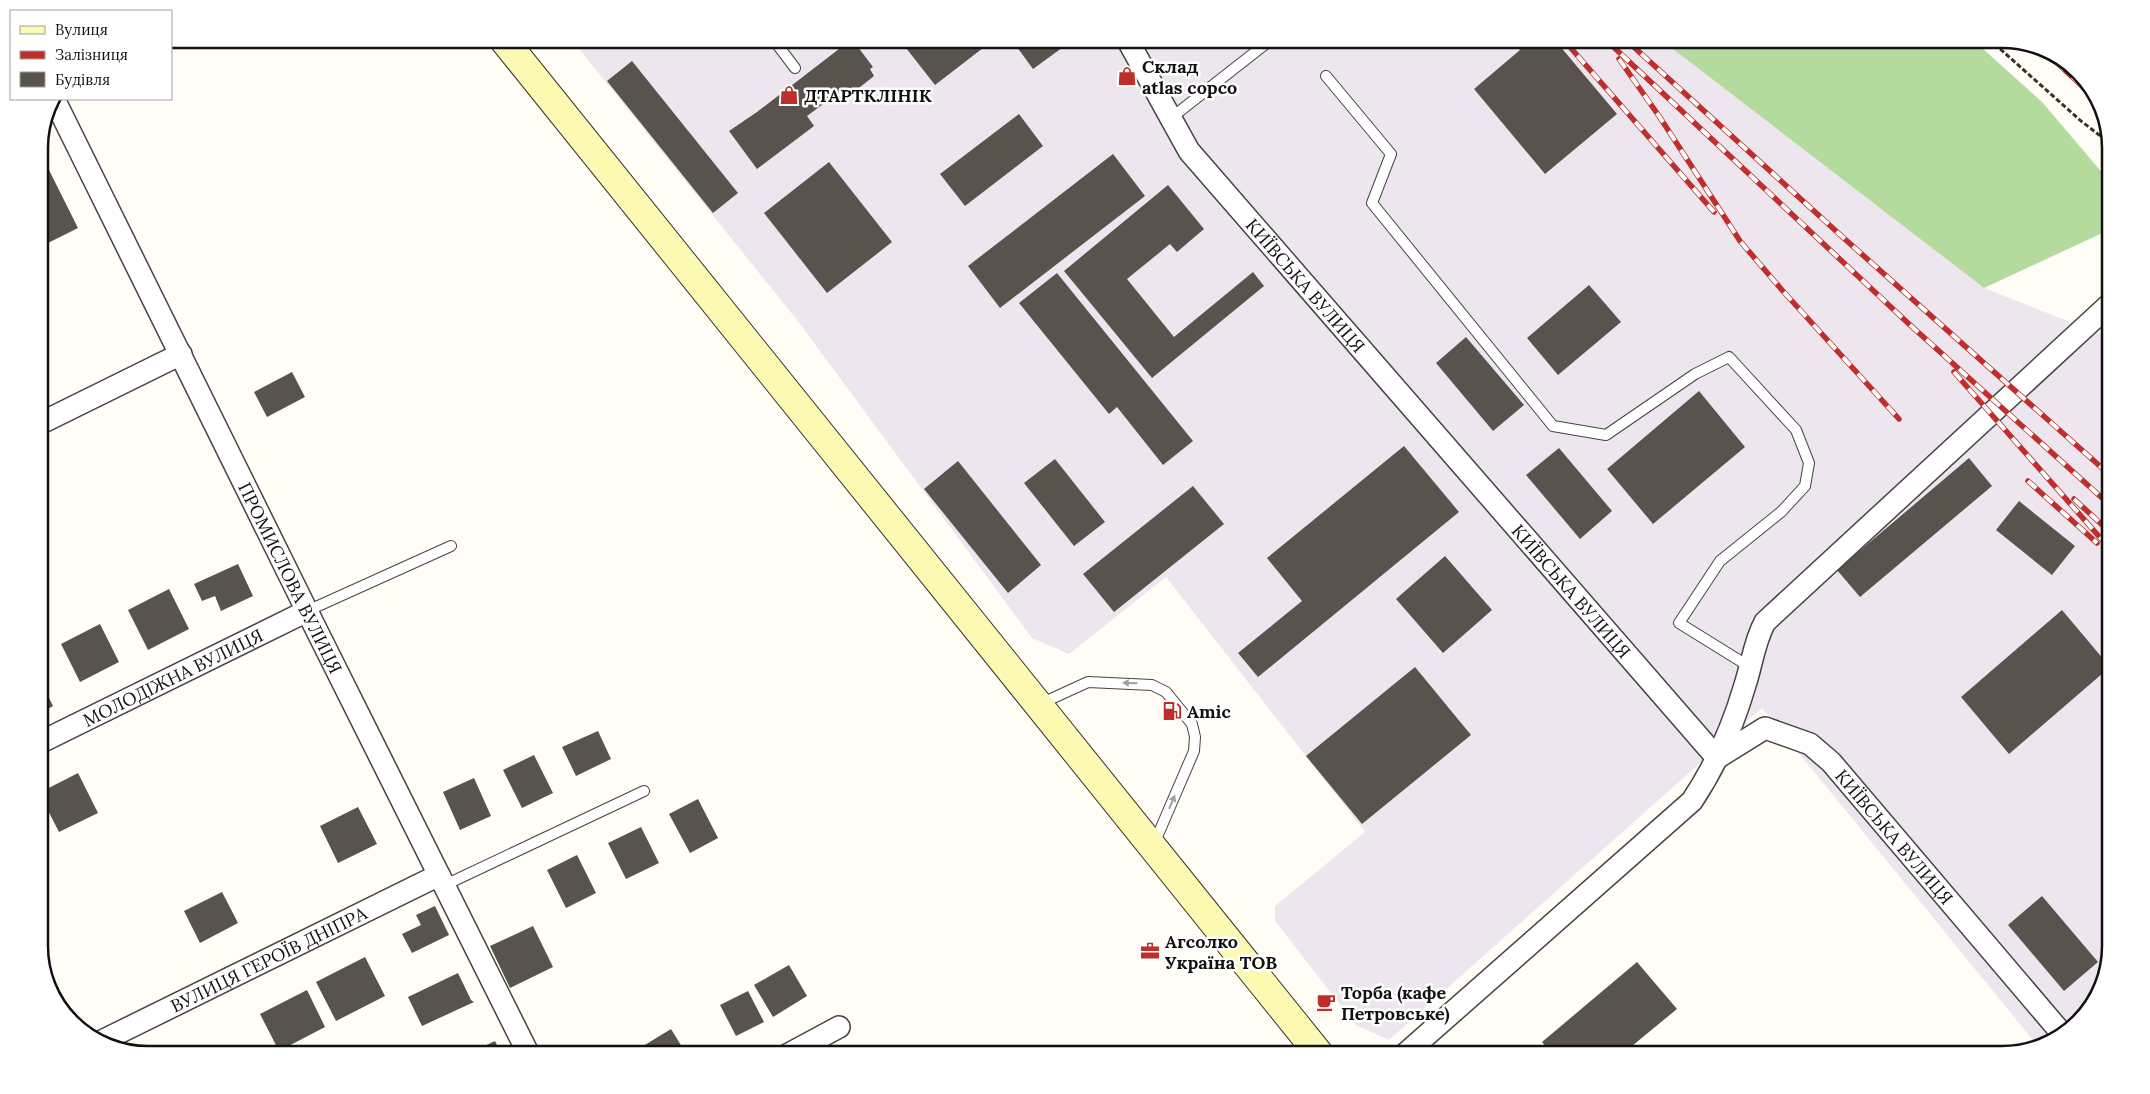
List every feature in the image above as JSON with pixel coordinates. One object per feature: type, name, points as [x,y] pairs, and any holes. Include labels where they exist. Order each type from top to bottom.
[{"type":"main road","points":[[510,48],[1313,1046]]},
{"type":"street","name":"КИЇВСЬКА ВУЛИЦЯ","points":[[1132,48],[1189,151],[1717,758],[1765,728],[1810,744],[1831,762],[2058,1029]]},
{"type":"street","name":"ПРОМИСЛОВА ВУЛИЦЯ","points":[[55,110],[181,354],[525,1046]]},
{"type":"street","points":[[1414,1046],[1692,801],[1717,758],[1734,720],[1756,643],[1764,622],[2102,311]]},
{"type":"street","points":[[48,420],[181,354]]},
{"type":"street","name":"МОЛОДІЖНА ВУЛИЦЯ","points":[[48,739],[307,611]]},
{"type":"street","name":"ВУЛИЦЯ ГЕРОЇВ ДНІПРА","points":[[108,1038],[442,880]]},
{"type":"street","points":[[804,1046],[839,1027]]},
{"type":"lane","points":[[780,48],[795,68]]},
{"type":"lane","points":[[1171,118],[1260,48]]},
{"type":"lane","points":[[1326,76],[1391,154],[1372,203],[1553,426],[1606,435],[1695,374],[1729,357],[1796,430],[1810,463],[1805,486],[1781,512],[1720,561],[1680,623],[1750,667]]},
{"type":"lane","points":[[307,611],[451,546]]},
{"type":"lane","points":[[1039,704],[1088,682],[1152,685],[1166,692],[1192,724],[1195,738],[1194,751],[1153,847]]},
{"type":"lane","points":[[442,880],[644,791]]},
{"type":"path","points":[[1999,48],[2081,121],[2102,137]]},
{"type":"shaded area","points":[[578,48],[1672,48],[1984,288],[2102,334],[2102,960],[2092,991],[2078,1012],[2063,1026],[2053,1033],[2034,1041],[1762,708],[1389,1040],[1356,1025],[1275,921],[1275,906],[1365,832],[1166,577],[1069,654],[1032,638],[797,320]]},
{"type":"green space","points":[[1672,48],[1982,48],[2042,102],[2102,172],[2102,233],[1984,288]]},
{"type":"building","points":[[840,48],[859,48],[873,67],[870,69],[874,76],[850,95],[845,88],[807,116],[814,126],[757,169],[729,131],[757,112]]},
{"type":"building","points":[[906,48],[983,48],[935,85]]},
{"type":"building","points":[[1018,48],[1062,48],[1033,69]]},
{"type":"building","points":[[1518,48],[1562,48],[1617,114],[1545,174],[1474,89],[1520,50]]},
{"type":"building","points":[[632,61],[738,193],[713,213],[607,81]]},
{"type":"building","points":[[1019,114],[1043,146],[965,206],[940,174]]},
{"type":"building","points":[[1113,154],[1145,196],[1000,308],[968,266]]},
{"type":"building","points":[[829,162],[892,242],[827,293],[764,213]]},
{"type":"building","points":[[48,168],[78,228],[48,243]]},
{"type":"building","points":[[1168,185],[1204,229],[1177,252],[1170,244],[1127,279],[1174,337],[1253,272],[1264,286],[1152,378],[1064,271]]},
{"type":"building","points":[[1057,273],[1193,441],[1163,465],[1117,407],[1109,414],[1019,303]]},
{"type":"building","points":[[1589,285],[1621,322],[1558,375],[1527,338]]},
{"type":"building","points":[[1466,337],[1524,405],[1493,431],[1436,363]]},
{"type":"building","points":[[292,372],[305,397],[267,417],[254,392]]},
{"type":"building","points":[[1699,391],[1745,447],[1653,524],[1607,469]]},
{"type":"building","points":[[1404,446],[1459,512],[1258,677],[1238,653],[1302,601],[1267,558]]},
{"type":"building","points":[[1559,448],[1612,511],[1580,539],[1526,475]]},
{"type":"building","points":[[1969,458],[1992,486],[1860,597],[1837,570]]},
{"type":"building","points":[[1055,459],[1105,522],[1074,546],[1024,483]]},
{"type":"building","points":[[958,461],[1041,565],[1008,593],[924,489]]},
{"type":"building","points":[[1193,486],[1224,524],[1114,612],[1083,574]]},
{"type":"building","points":[[2019,501],[2075,546],[2052,575],[1996,530]]},
{"type":"building","points":[[1445,556],[1492,610],[1443,653],[1396,599]]},
{"type":"building","points":[[238,564],[253,596],[221,611],[215,596],[202,601],[194,584]]},
{"type":"building","points":[[169,589],[189,629],[148,650],[128,610]]},
{"type":"building","points":[[2062,610],[2102,658],[2102,674],[2009,754],[1961,697]]},
{"type":"building","points":[[100,624],[119,662],[80,682],[61,644]]},
{"type":"building","points":[[1415,667],[1471,735],[1362,824],[1306,756]]},
{"type":"building","points":[[48,696],[53,706],[48,709]]},
{"type":"building","points":[[598,731],[611,759],[576,776],[562,747]]},
{"type":"building","points":[[534,755],[553,793],[522,808],[503,770]]},
{"type":"building","points":[[78,773],[98,813],[59,832],[48,811],[48,788]]},
{"type":"building","points":[[474,778],[491,816],[460,830],[443,792]]},
{"type":"building","points":[[698,799],[718,838],[690,853],[669,814]]},
{"type":"building","points":[[358,807],[377,844],[338,863],[320,826]]},
{"type":"building","points":[[641,827],[659,863],[626,879],[608,843]]},
{"type":"building","points":[[577,855],[596,893],[566,908],[547,870]]},
{"type":"building","points":[[222,892],[238,923],[200,943],[184,911]]},
{"type":"building","points":[[2042,896],[2098,962],[2064,991],[2008,925]]},
{"type":"building","points":[[435,906],[449,935],[412,953],[402,934],[421,925],[416,915]]},
{"type":"building","points":[[533,926],[553,967],[510,988],[490,946]]},
{"type":"building","points":[[365,957],[385,996],[336,1021],[316,982]]},
{"type":"building","points":[[1637,962],[1677,1009],[1632,1046],[1545,1046],[1542,1042]]},
{"type":"building","points":[[789,965],[807,996],[773,1017],[754,985]]},
{"type":"building","points":[[458,973],[471,1000],[474,1002],[422,1026],[408,997]]},
{"type":"building","points":[[307,990],[325,1027],[289,1046],[276,1046],[260,1014]]},
{"type":"building","points":[[748,991],[764,1022],[736,1036],[720,1005]]},
{"type":"building","points":[[671,1029],[681,1046],[643,1046]]},
{"type":"building","points":[[495,1041],[498,1046],[484,1046]]},
{"type":"railway","points":[[1571,48],[1714,212]]},
{"type":"railway","points":[[1615,48],[1909,324],[2102,498]]},
{"type":"railway","points":[[1635,48],[1847,241],[2102,468]]},
{"type":"railway","points":[[1619,59],[1659,116],[1740,241],[1899,419]]},
{"type":"railway","points":[[2060,66],[2079,83]]},
{"type":"railway","points":[[1954,372],[2102,540]]},
{"type":"railway","points":[[2028,481],[2097,543]]},
{"type":"railway","points":[[2074,499],[2102,525]]},
{"type":"place","name":"Склад atlas copco","points":[[1127,76]]},
{"type":"place","name":"ДТАРТКЛІНІК","points":[[789,95]]},
{"type":"place","name":"Amic","points":[[1172,711]]},
{"type":"place","name":"Агсолко Україна ТОВ","points":[[1150,951]]},
{"type":"place","name":"Торба (кафе Петровське)","points":[[1326,1002]]}]
